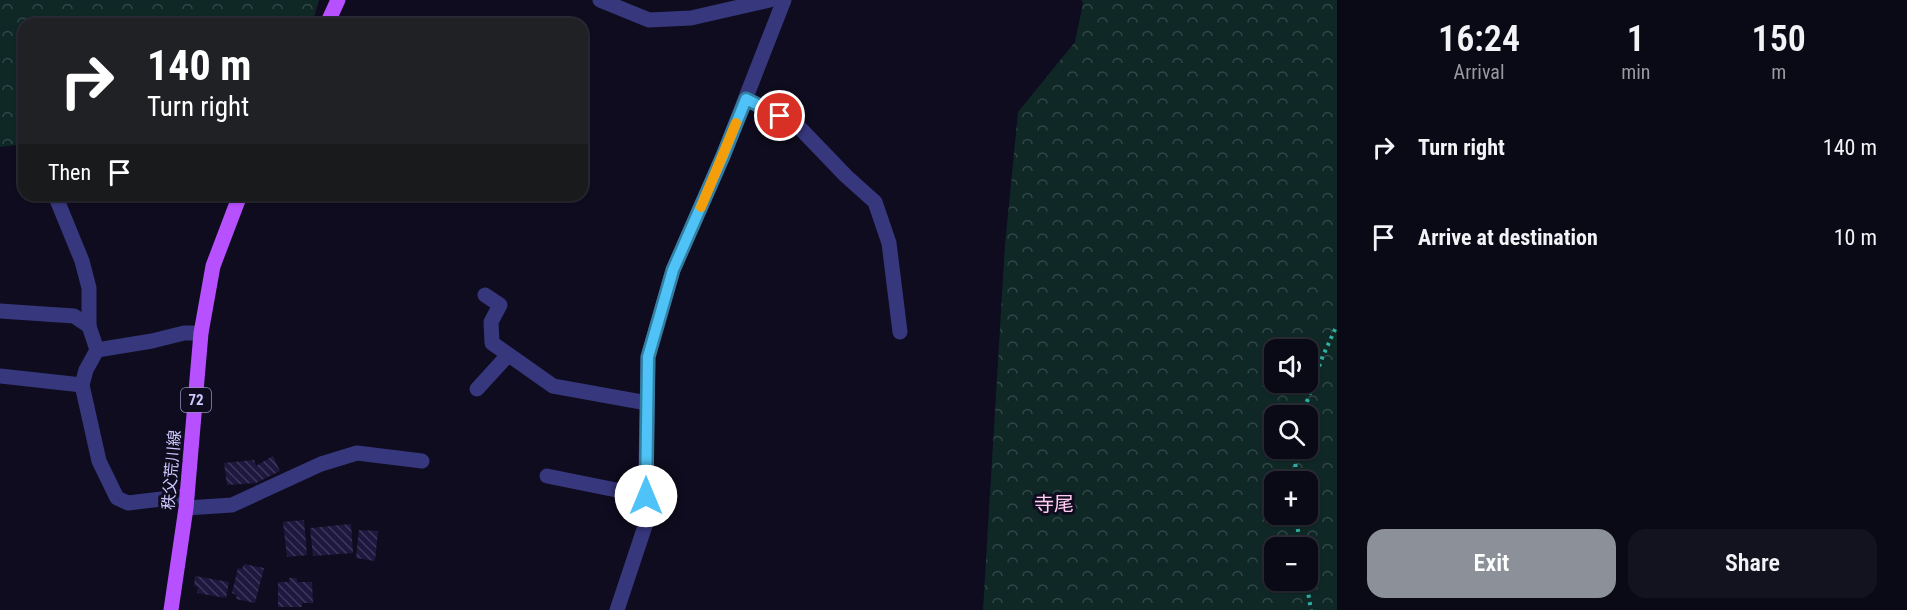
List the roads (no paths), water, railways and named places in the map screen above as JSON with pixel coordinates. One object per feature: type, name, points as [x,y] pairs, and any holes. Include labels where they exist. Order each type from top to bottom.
[{"type":"main road","points":[[330,18],[338,0]]},
{"type":"main road","name":"秩父荒川線","points":[[171,610],[187,502],[201,333],[213,266],[238,201]]},
{"type":"street","points":[[600,0],[649,20],[691,18],[770,0]]},
{"type":"street","points":[[617,610],[645,526],[648,357],[673,270],[723,156],[784,0]]},
{"type":"street","points":[[746,99],[797,125],[846,176],[875,202],[889,243],[900,332]]},
{"type":"street","points":[[58,201],[82,261],[89,288],[89,326],[97,350],[86,370],[82,385],[99,461],[117,498],[128,503],[187,502],[232,506],[321,464],[357,453],[422,461]]},
{"type":"street","points":[[485,295],[500,304],[491,322],[492,343],[553,386],[647,403]]},
{"type":"street","points":[[0,311],[74,316],[89,326]]},
{"type":"street","points":[[97,350],[184,333],[201,333]]},
{"type":"street","points":[[477,389],[508,355]]},
{"type":"street","points":[[0,376],[82,385]]},
{"type":"street","points":[[547,476],[646,496]]},
{"type":"district","name":"寺尾","points":[[1054,504]]}]
